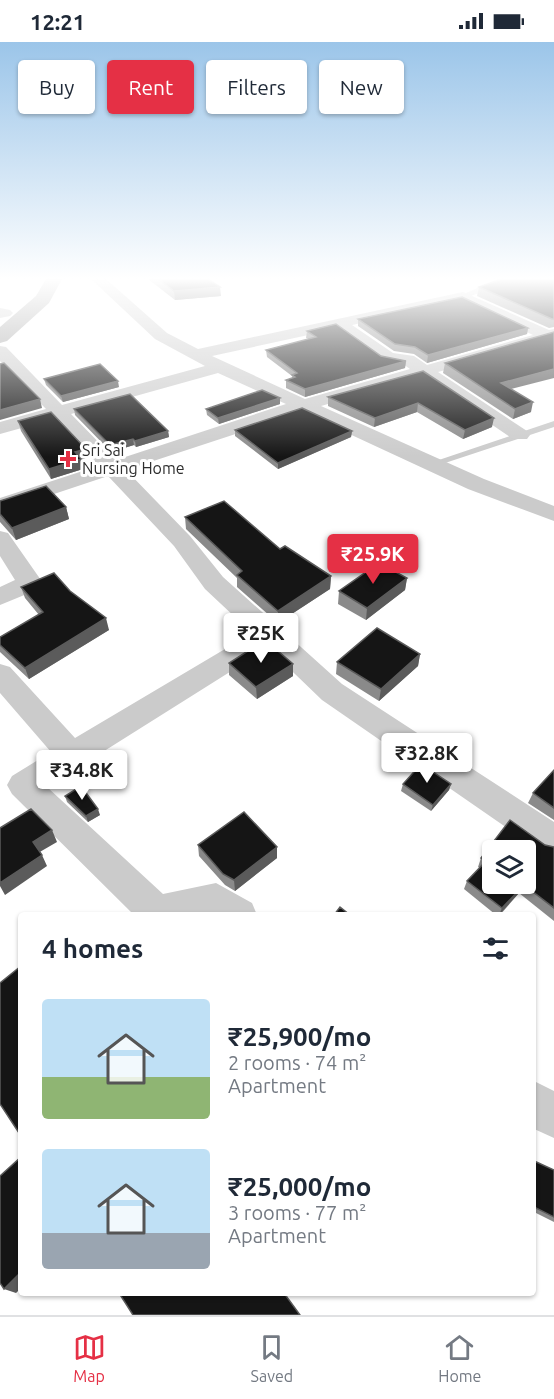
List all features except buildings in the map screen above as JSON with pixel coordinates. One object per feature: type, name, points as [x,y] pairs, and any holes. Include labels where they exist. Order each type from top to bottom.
[{"type":"street","points":[[166,338],[220,367],[432,464],[554,514]]},
{"type":"street","points":[[196,354],[267,338]]},
{"type":"street","points":[[361,338],[388,357],[408,360],[520,435]]},
{"type":"street","points":[[0,505],[303,405],[539,338]]},
{"type":"street","points":[[530,341],[554,354]]},
{"type":"street","points":[[0,351],[182,540],[214,583],[332,692],[554,840]]},
{"type":"street","points":[[0,428],[220,367]]},
{"type":"street","points":[[0,538],[30,583],[0,597]]},
{"type":"street","points":[[157,912],[23,785],[269,635]]},
{"type":"street","points":[[0,674],[72,755]]},
{"type":"street","points":[[162,912],[216,900],[234,912]]},
{"type":"street","points":[[536,1105],[554,1116]]},
{"type":"lane","points":[[432,464],[554,424]]},
{"type":"place","name":"Sri Sai Nursing Home","points":[[68,459]]}]
